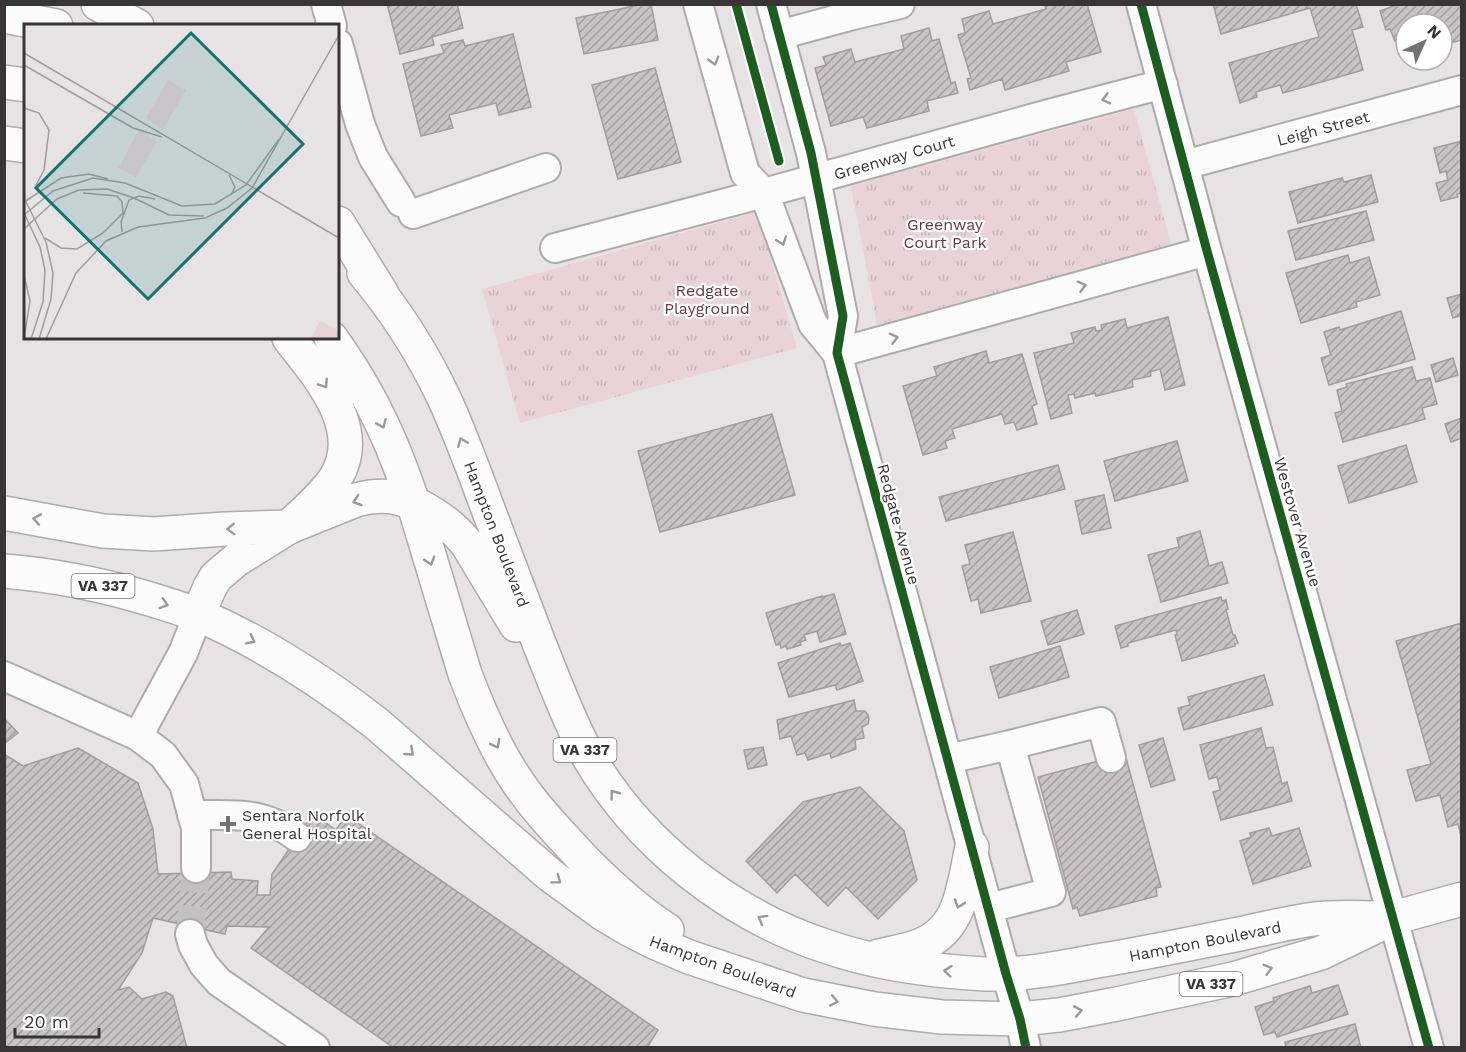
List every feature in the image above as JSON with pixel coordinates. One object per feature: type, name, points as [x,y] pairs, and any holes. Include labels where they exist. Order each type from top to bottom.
[{"type":"main road","points":[[98,4],[133,24]]},
{"type":"main road","points":[[4,16],[46,24]]},
{"type":"main road","points":[[4,82],[24,84]]},
{"type":"main road","points":[[4,143],[24,146]]},
{"type":"main road","points":[[339,225],[382,294]]},
{"type":"main road","name":"Hampton Boulevard","points":[[339,245],[382,294],[417,349],[443,397],[561,698],[586,751],[618,800],[636,821],[678,862],[716,891],[765,921],[813,942],[849,954],[911,967],[984,974],[1046,970],[1316,919],[1393,918]]},
{"type":"main road","points":[[4,513],[103,531],[153,534],[289,527],[332,484],[343,463],[345,450],[345,435],[334,400],[290,339]]},
{"type":"main road","points":[[332,339],[378,414],[414,505],[475,701],[516,780],[553,826],[590,866],[624,897],[664,928],[737,974]]},
{"type":"main road","points":[[198,615],[210,587],[224,569],[289,527],[356,500],[394,498],[438,517],[459,533],[561,698]]},
{"type":"main road","name":"Hampton Boulevard","points":[[4,571],[96,584],[131,593],[198,615],[274,652],[349,701],[550,875],[602,913],[672,950],[803,995],[874,1009],[942,1017],[1023,1033],[1059,1015],[1233,979],[1321,953],[1393,918],[1461,899]]},
{"type":"main road","points":[[868,958],[915,948],[935,938],[944,930],[951,922],[961,901],[972,847]]},
{"type":"street","points":[[326,4],[331,24]]},
{"type":"street","name":"Redgate Avenue","points":[[698,4],[745,173],[764,193],[813,324],[837,353],[1023,1033]]},
{"type":"street","name":"Redgate Avenue","points":[[771,4],[811,153],[843,316],[837,353]]},
{"type":"street","points":[[779,34],[900,4]]},
{"type":"street","name":"Westover Avenue","points":[[1141,4],[1207,251],[1429,1047]]},
{"type":"street","points":[[339,48],[360,124],[373,157],[407,208],[546,168]]},
{"type":"street","name":"Greenway Court","points":[[555,248],[1163,84]]},
{"type":"street","name":"Leigh Street","points":[[1184,165],[1461,90]]},
{"type":"street","points":[[837,353],[1207,251]]},
{"type":"street","points":[[138,736],[183,653],[198,615]]},
{"type":"street","points":[[4,676],[138,736],[163,755],[184,784],[196,828],[196,868]]},
{"type":"street","points":[[948,759],[1101,722],[1111,758]]},
{"type":"street","points":[[989,908],[1059,890],[1010,745]]},
{"type":"street","points":[[192,815],[255,816],[285,828],[297,837]]},
{"type":"street","points":[[190,933],[193,945],[204,965],[219,982],[315,1047]]},
{"type":"green space","name":"Greenway Court Park","points":[[1134,109],[1171,244],[877,325],[851,186]]},
{"type":"green space","name":"Redgate Playground","points":[[757,212],[797,348],[520,423],[482,289]]},
{"type":"building","points":[[387,4],[457,4],[463,28],[432,37],[434,45],[400,54]]},
{"type":"building","points":[[651,4],[658,40],[584,54],[576,18]]},
{"type":"building","points":[[1044,4],[1087,4],[1101,52],[1066,62],[1069,71],[1005,90],[1002,79],[970,90],[967,79],[971,78],[958,35],[965,33],[962,19],[989,11],[993,24],[1046,9]]},
{"type":"building","points":[[1213,4],[1356,4],[1363,27],[1352,30],[1363,70],[1283,93],[1280,85],[1256,92],[1257,97],[1240,103],[1229,63],[1319,37],[1310,8],[1221,34]]},
{"type":"building","points":[[1399,4],[1462,4],[1462,40],[1454,42],[1454,12],[1394,12],[1394,39],[1390,29],[1386,30],[1380,11]]},
{"type":"building","points":[[929,28],[932,41],[939,39],[951,83],[955,82],[958,93],[927,101],[929,111],[867,128],[863,117],[831,126],[815,68],[826,65],[823,57],[851,49],[855,62],[904,49],[901,36]]},
{"type":"building","points":[[513,34],[531,107],[499,115],[496,103],[449,115],[453,128],[421,136],[403,64],[444,53],[441,45],[463,40],[465,46]]},
{"type":"building","points":[[655,68],[681,162],[618,179],[592,85]]},
{"type":"building","points":[[1462,141],[1462,193],[1457,194],[1458,197],[1441,201],[1436,183],[1448,180],[1446,171],[1440,173],[1434,148]]},
{"type":"building","points":[[1371,175],[1378,202],[1298,223],[1289,192],[1342,178],[1344,182]]},
{"type":"building","points":[[1366,211],[1374,240],[1296,260],[1288,231]]},
{"type":"building","points":[[1348,255],[1350,263],[1369,257],[1380,295],[1356,302],[1357,307],[1301,323],[1286,273]]},
{"type":"building","points":[[1462,294],[1462,315],[1453,318],[1447,298]]},
{"type":"building","points":[[1401,311],[1415,359],[1329,385],[1321,358],[1331,355],[1324,332],[1339,327],[1340,330]]},
{"type":"building","points":[[1168,317],[1185,385],[1165,390],[1160,369],[1150,372],[1151,376],[1132,380],[1133,387],[1096,396],[1095,393],[1075,398],[1074,394],[1068,395],[1072,413],[1051,419],[1034,353],[1074,343],[1071,333],[1095,327],[1096,331],[1102,330],[1101,325],[1125,319],[1127,328]]},
{"type":"building","points":[[986,351],[989,363],[1022,354],[1037,404],[1032,406],[1037,424],[1017,430],[1014,422],[1005,424],[1002,414],[952,429],[955,438],[945,441],[947,448],[923,455],[903,386],[937,376],[934,367]]},
{"type":"building","points":[[1453,358],[1458,375],[1436,382],[1431,365]]},
{"type":"building","points":[[1412,367],[1416,381],[1430,378],[1437,404],[1422,408],[1425,419],[1343,442],[1335,413],[1342,411],[1337,390],[1347,387],[1346,384]]},
{"type":"building","points":[[772,414],[795,495],[660,532],[638,451]]},
{"type":"building","points":[[1462,418],[1462,438],[1451,442],[1445,424]]},
{"type":"building","points":[[1177,441],[1188,481],[1115,501],[1104,461]]},
{"type":"building","points":[[1406,445],[1417,482],[1349,503],[1338,466]]},
{"type":"building","points":[[1058,465],[1065,489],[946,521],[939,497]]},
{"type":"building","points":[[1104,495],[1111,528],[1082,534],[1075,501]]},
{"type":"building","points":[[1200,531],[1209,566],[1222,562],[1228,583],[1161,602],[1148,555],[1179,547],[1177,538]]},
{"type":"building","points":[[1013,532],[1031,601],[981,613],[978,599],[971,601],[962,566],[970,564],[965,545]]},
{"type":"building","points":[[834,594],[846,634],[820,642],[817,631],[804,635],[806,640],[800,642],[801,645],[787,649],[786,646],[781,648],[780,644],[776,645],[766,613]]},
{"type":"building","points":[[1221,597],[1222,601],[1226,600],[1228,609],[1226,610],[1233,635],[1238,643],[1235,646],[1182,661],[1175,635],[1177,635],[1176,630],[1128,643],[1128,646],[1121,648],[1115,626]]},
{"type":"building","points":[[1077,610],[1084,634],[1048,645],[1041,621]]},
{"type":"building","points":[[1462,623],[1461,836],[1458,824],[1448,827],[1440,795],[1416,801],[1407,770],[1431,764],[1396,641]]},
{"type":"building","points":[[840,643],[841,646],[850,643],[863,681],[837,690],[835,685],[789,697],[778,663]]},
{"type":"building","points":[[1060,646],[1069,677],[999,698],[990,667]]},
{"type":"building","points":[[1264,675],[1273,705],[1184,730],[1178,708],[1190,705],[1188,697]]},
{"type":"building","points":[[854,700],[856,711],[865,711],[869,719],[868,724],[862,727],[864,738],[855,740],[856,749],[831,758],[830,753],[808,760],[805,753],[797,755],[791,736],[780,739],[777,720]]},
{"type":"building","points":[[4,718],[18,733],[4,744]]},
{"type":"building","points":[[1261,728],[1266,748],[1273,747],[1282,784],[1287,782],[1292,801],[1221,820],[1213,792],[1220,790],[1217,777],[1209,779],[1200,745]]},
{"type":"building","points":[[1163,738],[1175,780],[1151,787],[1139,745]]},
{"type":"building","points":[[763,747],[767,765],[748,769],[744,750]]},
{"type":"building","points":[[78,748],[138,783],[153,829],[158,874],[231,872],[232,879],[258,881],[257,895],[270,895],[272,874],[313,814],[336,830],[346,815],[658,1030],[647,1048],[394,1048],[251,948],[269,927],[227,926],[225,934],[153,918],[142,953],[118,990],[129,987],[142,999],[166,992],[173,996],[187,1048],[4,1048],[4,754],[23,766]]},
{"type":"building","points":[[1125,754],[1161,887],[1156,888],[1157,896],[1080,916],[1077,907],[1073,909],[1038,777]]},
{"type":"building","points":[[860,787],[904,831],[917,880],[878,919],[846,887],[828,906],[795,874],[777,893],[746,861],[803,802]]},
{"type":"building","points":[[1269,828],[1272,836],[1299,828],[1311,866],[1253,884],[1240,841],[1251,837],[1250,833]]},
{"type":"building","points":[[1338,985],[1348,1014],[1277,1037],[1275,1032],[1264,1035],[1255,1007],[1274,1001],[1273,998],[1310,986],[1312,993]]},
{"type":"building","points":[[1355,1024],[1361,1048],[1286,1048],[1285,1042]]},
{"type":"tunnel","points":[[190,934],[196,868]]},
{"type":"cycle path","points":[[736,4],[779,161]]},
{"type":"cycle path","points":[[771,4],[811,153],[843,316],[837,353],[1020,1019],[1026,1048]]},
{"type":"cycle path","points":[[1141,4],[1207,251],[1429,1048]]},
{"type":"place","name":"Sentara Norfolk General Hospital","points":[[228,824]]}]
